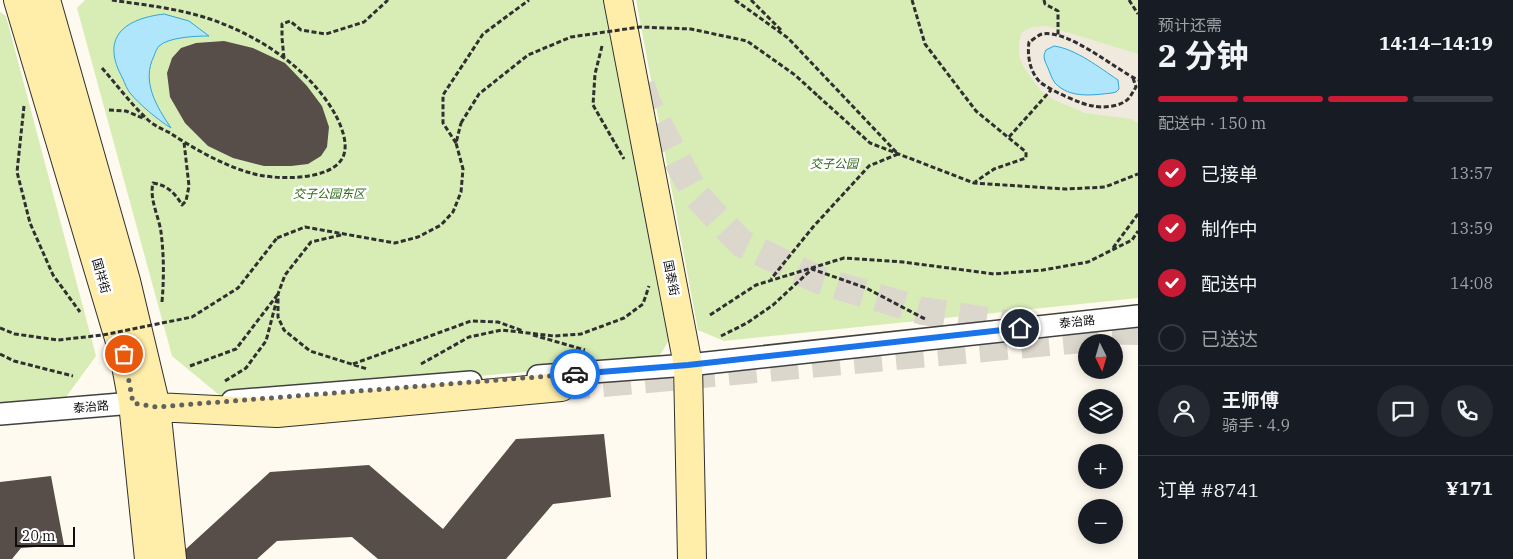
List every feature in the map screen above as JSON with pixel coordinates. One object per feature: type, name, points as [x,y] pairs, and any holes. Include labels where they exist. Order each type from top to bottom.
[{"type":"main road","name":"国祥街","points":[[18,0],[124,354],[144,405],[149,559]]},
{"type":"main road","name":"国祥街","points":[[46,0],[126,281],[144,405],[172,559]]},
{"type":"main road","name":"国泰街","points":[[618,0],[688,365],[692,559]]},
{"type":"main road","points":[[144,405],[277,413],[562,387]]},
{"type":"street","name":"泰治路","points":[[0,414],[688,365],[1138,316]]},
{"type":"path","points":[[109,110],[126,110],[148,120],[202,153],[251,174],[287,178],[313,176],[331,170],[343,157],[344,140],[337,118],[326,99],[307,76],[284,58],[240,30],[194,14],[111,0]]},
{"type":"path","points":[[284,58],[282,24],[290,21],[301,30],[326,34],[364,22],[388,0]]},
{"type":"path","points":[[0,328],[15,334],[58,340],[103,335],[192,317],[238,288],[277,238],[305,227],[395,243],[418,237],[441,225],[453,212],[461,192],[463,169],[456,143],[443,124],[443,95],[483,34],[529,0]]},
{"type":"path","points":[[735,0],[788,38]]},
{"type":"path","points":[[751,0],[898,154]]},
{"type":"path","points":[[912,0],[925,44],[976,110],[1026,152],[1026,158],[994,169],[974,183]]},
{"type":"path","points":[[1044,0],[1045,4],[1058,12],[1058,35]]},
{"type":"path","points":[[1129,0],[1138,14]]},
{"type":"path","points":[[456,143],[462,122],[479,94],[528,54],[571,37],[640,26],[691,29],[747,41],[795,75],[870,143],[974,183],[1065,189],[1105,187],[1138,174]]},
{"type":"path","points":[[607,28],[595,74],[593,105],[628,168]]},
{"type":"path","points":[[1133,78],[1136,88],[1130,98],[1123,103],[1113,106],[1093,106],[1051,90],[1039,81],[1030,64],[1028,54],[1029,42],[1042,34],[1058,35],[1090,50],[1138,80]]},
{"type":"path","points":[[102,68],[148,120]]},
{"type":"path","points":[[1009,136],[1051,90]]},
{"type":"path","points":[[24,106],[16,172],[30,223],[53,275],[80,312]]},
{"type":"path","points":[[162,302],[164,274],[161,231],[152,190],[153,183],[161,184],[176,195],[182,205],[186,202],[189,186],[184,142]]},
{"type":"path","points":[[770,280],[813,227],[869,166],[898,154]]},
{"type":"path","points":[[1112,250],[1138,214]]},
{"type":"path","points":[[710,315],[756,285],[844,258],[904,262],[994,274],[1043,270],[1088,262],[1132,240],[1138,231]]},
{"type":"path","points":[[223,382],[246,368],[266,341],[284,275],[311,242],[345,234]]},
{"type":"path","points":[[812,269],[866,288],[926,319]]},
{"type":"path","points":[[721,336],[747,323],[773,305],[812,269]]},
{"type":"path","points":[[418,366],[469,337],[502,330],[554,336],[581,334],[624,318],[643,304],[652,278]]},
{"type":"path","points":[[278,294],[278,317],[284,330],[310,351],[369,370]]},
{"type":"path","points":[[190,366],[236,349],[278,294]]},
{"type":"path","points":[[353,364],[471,321],[498,322],[577,349],[593,352]]},
{"type":"path","points":[[0,354],[14,361],[73,376]]},
{"type":"green space","name":"交子公园东区","points":[[85,0],[609,0],[671,337],[657,360],[224,399],[172,356],[77,8]]},
{"type":"green space","name":"交子公园","points":[[636,0],[1138,0],[1138,298],[724,341],[698,330]]},
{"type":"green space","points":[[0,12],[6,16],[96,356],[66,397],[0,403]]},
{"type":"shaded area","points":[[1047,26],[1138,54],[1138,123],[1131,119],[1085,113],[1052,99],[1040,90],[1023,66],[1019,56],[1019,42],[1022,32],[1032,27]],"holes":[[[1084,57],[1118,80],[1116,92],[1080,95]]]},
{"type":"water","points":[[164,14],[189,21],[209,36],[169,41],[159,46],[155,52],[150,66],[150,85],[156,103],[171,128],[149,112],[130,93],[116,65],[114,52],[115,42],[127,26],[137,20]]},
{"type":"water","points":[[1054,46],[1071,51],[1096,65],[1118,80],[1119,89],[1112,93],[1082,95],[1068,92],[1061,88],[1053,80],[1044,59],[1046,50]]},
{"type":"building","points":[[224,41],[253,48],[285,63],[307,86],[322,106],[329,127],[327,147],[321,156],[308,164],[264,166],[233,158],[208,146],[185,123],[170,97],[167,73],[172,58],[181,48],[196,43]]},
{"type":"building","points":[[604,434],[611,497],[553,504],[506,559],[378,559],[352,537],[277,541],[257,559],[175,559],[270,472],[369,465],[443,529],[516,439]]},
{"type":"building","points":[[51,476],[64,545],[21,548],[12,559],[0,559],[0,482]]},
{"type":"tunnel","points":[[641,85],[647,103],[696,195],[741,243],[819,280],[923,311],[1027,327]]},
{"type":"tunnel","points":[[1070,330],[1138,331]]},
{"type":"tunnel","points":[[561,387],[1078,339]]},
{"type":"way so far","points":[[124,354],[133,403],[156,407],[575,374]]},
{"type":"route","points":[[575,374],[688,365],[1020,328]]}]
